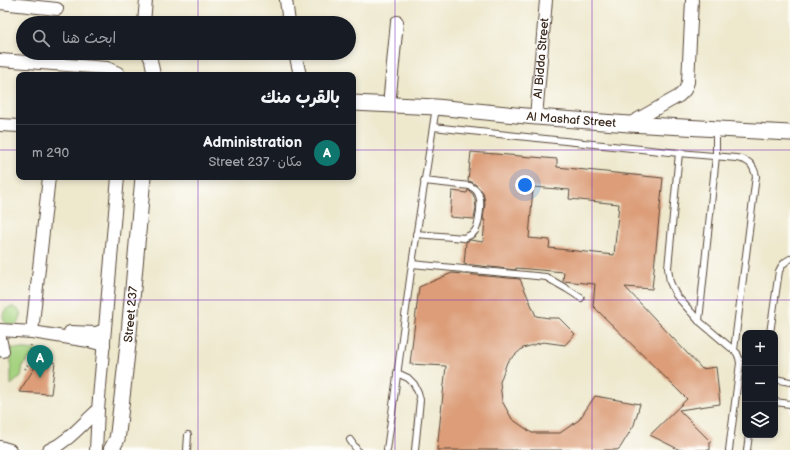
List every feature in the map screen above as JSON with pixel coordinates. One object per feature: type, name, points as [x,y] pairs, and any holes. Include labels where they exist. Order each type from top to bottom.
[{"type":"street","points":[[145,16],[146,0]]},
{"type":"street","points":[[286,0],[288,16]]},
{"type":"street","name":"Al Bidda Street","points":[[536,117],[546,0]]},
{"type":"street","points":[[629,124],[679,96],[685,90],[688,82],[692,0]]},
{"type":"street","points":[[0,3],[37,3],[57,9]]},
{"type":"street","points":[[389,105],[397,22]]},
{"type":"street","points":[[0,60],[107,68],[116,72]]},
{"type":"street","points":[[151,60],[153,72]]},
{"type":"street","points":[[297,60],[299,72]]},
{"type":"street","name":"Al Mashaf Street","points":[[356,103],[436,107],[629,124],[790,133]]},
{"type":"street","points":[[0,125],[16,126]]},
{"type":"street","points":[[32,329],[49,180]]},
{"type":"street","points":[[96,450],[104,330],[118,180]]},
{"type":"street","name":"Street 237","points":[[111,450],[117,439],[118,433],[128,344],[143,180]]},
{"type":"street","points":[[32,329],[104,345]]},
{"type":"street","points":[[0,330],[32,329],[84,333],[104,330]]},
{"type":"street","points":[[0,338],[3,351]]},
{"type":"street","points":[[49,450],[69,438],[98,410]]},
{"type":"street","points":[[0,447],[10,450]]},
{"type":"lane","points":[[387,450],[416,234],[436,107]]},
{"type":"lane","points":[[433,127],[743,159],[750,163],[756,176],[734,350]]},
{"type":"lane","points":[[699,321],[716,156],[716,129]]},
{"type":"lane","points":[[679,153],[669,261],[670,282],[676,295],[699,321],[734,350],[740,360],[729,450]]},
{"type":"lane","points":[[416,234],[464,238],[470,236],[478,226],[481,199],[475,189],[470,186],[424,181]]},
{"type":"lane","points":[[770,330],[779,271],[782,265],[790,259]]},
{"type":"lane","points":[[412,264],[546,278],[581,298]]},
{"type":"lane","points":[[397,373],[408,378],[414,384],[420,400],[415,450]]},
{"type":"lane","points":[[778,380],[790,382]]},
{"type":"lane","points":[[778,402],[790,404]]},
{"type":"lane","points":[[187,450],[188,434]]},
{"type":"lane","points":[[747,450],[749,438]]},
{"type":"lane","points":[[350,440],[357,450]]},
{"type":"path","points":[[25,369],[30,359],[32,329]]},
{"type":"green space","points":[[12,307],[18,310],[21,316],[18,322],[12,325],[6,322],[3,316],[6,310]]},
{"type":"green space","points":[[11,348],[40,350],[39,355],[32,356],[23,365],[21,376],[11,385]]},
{"type":"building","points":[[471,152],[557,159],[557,167],[663,178],[652,289],[625,287],[702,369],[716,367],[720,404],[679,410],[710,441],[710,450],[680,450],[650,435],[687,399],[593,306],[595,284],[563,281],[564,272],[516,268],[516,270],[464,264],[466,242],[470,240],[483,242],[485,220],[483,220],[485,203],[483,192],[472,182],[468,181]],"holes":[[[533,187],[570,190],[569,199],[619,204],[614,255],[549,248],[550,240],[529,238]]]},
{"type":"building","points":[[468,190],[473,194],[475,200],[476,208],[474,219],[450,217],[452,191],[467,193]]},
{"type":"building","points":[[452,273],[520,279],[536,316],[559,318],[575,334],[565,345],[543,342],[523,348],[507,362],[500,382],[502,401],[512,419],[532,433],[560,433],[579,420],[595,396],[640,404],[634,425],[620,448],[617,450],[437,450],[446,366],[410,364],[419,287]]},
{"type":"building","points":[[55,362],[51,394],[19,392],[37,364]]},
{"type":"place","name":"Administration","points":[[40,378]]}]
